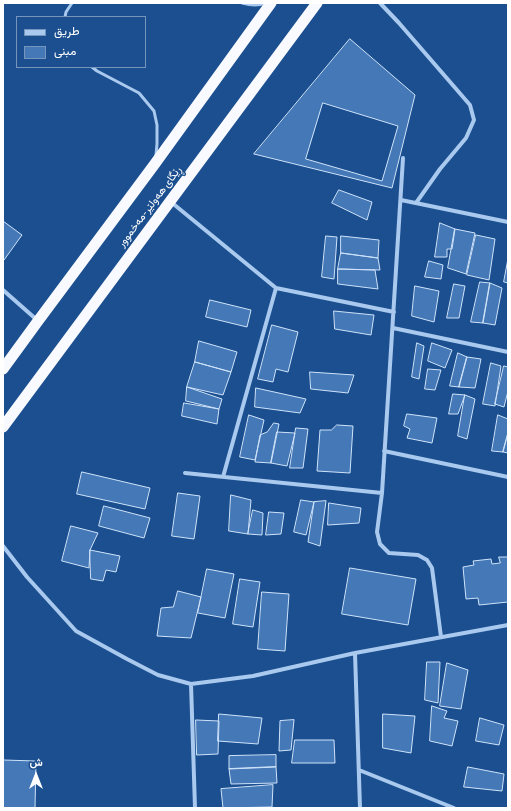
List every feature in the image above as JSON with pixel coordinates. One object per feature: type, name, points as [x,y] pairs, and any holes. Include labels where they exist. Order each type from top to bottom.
[{"type":"highway","name":"ڕێگای هەولێر-مەخموور","points":[[3,369],[154,165],[271,3]]},
{"type":"highway","name":"ڕێگای هەولێر-مەخموور","points":[[3,426],[317,3]]},
{"type":"street","points":[[380,3],[470,105],[474,120],[466,138],[440,169],[416,203]]},
{"type":"street","points":[[404,158],[382,493],[377,532],[380,544],[389,553],[418,555],[427,560],[432,568],[441,637]]},
{"type":"street","points":[[401,200],[508,222]]},
{"type":"street","points":[[170,202],[276,288],[394,312]]},
{"type":"street","points":[[223,477],[276,288]]},
{"type":"street","points":[[3,290],[38,321]]},
{"type":"street","points":[[392,328],[508,352]]},
{"type":"street","points":[[384,451],[508,476]]},
{"type":"street","points":[[185,473],[382,493]]},
{"type":"street","points":[[3,546],[27,577],[76,631],[158,675],[191,684],[253,676],[355,653],[508,625]]},
{"type":"street","points":[[355,653],[360,808]]},
{"type":"street","points":[[191,684],[195,808]]},
{"type":"street","points":[[359,770],[454,808]]},
{"type":"lane","points":[[65,16],[72,3]]},
{"type":"lane","points":[[242,3],[265,3]]},
{"type":"lane","points":[[93,68],[139,93],[154,111],[157,125],[157,144],[154,165]]},
{"type":"building","points":[[350,39],[415,95],[392,188],[254,154]]},
{"type":"building","points":[[323,103],[398,126],[382,181],[306,159]]},
{"type":"building","points":[[339,190],[372,202],[367,220],[332,203]]},
{"type":"building","points":[[3,221],[22,235],[4,260],[3,259]]},
{"type":"building","points":[[440,223],[455,229],[452,249],[447,249],[447,257],[435,257]]},
{"type":"building","points":[[455,229],[475,233],[466,274],[448,268]]},
{"type":"building","points":[[476,235],[495,239],[489,280],[467,275]]},
{"type":"building","points":[[326,236],[337,237],[334,279],[322,277]]},
{"type":"building","points":[[341,236],[379,240],[378,258],[341,253]]},
{"type":"building","points":[[341,253],[378,258],[380,270],[338,269]]},
{"type":"building","points":[[508,259],[508,283],[504,282]]},
{"type":"building","points":[[429,261],[443,265],[441,279],[425,277]]},
{"type":"building","points":[[338,269],[375,270],[378,289],[338,284]]},
{"type":"building","points":[[480,282],[490,283],[483,323],[471,322]]},
{"type":"building","points":[[490,283],[502,288],[495,325],[483,323]]},
{"type":"building","points":[[454,284],[465,286],[459,318],[447,318]]},
{"type":"building","points":[[415,286],[439,291],[434,322],[412,316]]},
{"type":"building","points":[[210,300],[251,310],[247,327],[206,317]]},
{"type":"building","points":[[334,311],[374,315],[371,335],[335,329]]},
{"type":"building","points":[[272,325],[298,332],[288,372],[276,369],[273,382],[258,379]]},
{"type":"building","points":[[199,341],[237,352],[231,372],[195,362]]},
{"type":"building","points":[[417,343],[424,346],[419,379],[412,377]]},
{"type":"building","points":[[432,343],[452,350],[445,368],[428,361]]},
{"type":"building","points":[[458,353],[467,357],[459,387],[450,386]]},
{"type":"building","points":[[467,357],[481,359],[475,388],[459,387]]},
{"type":"building","points":[[195,362],[231,372],[223,395],[187,387]]},
{"type":"building","points":[[491,363],[501,366],[495,406],[483,404]]},
{"type":"building","points":[[504,366],[508,367],[508,391],[504,407],[495,404]]},
{"type":"building","points":[[428,369],[441,370],[435,390],[425,389]]},
{"type":"building","points":[[310,372],[354,375],[348,393],[311,389]]},
{"type":"building","points":[[187,387],[222,399],[219,409],[186,401]]},
{"type":"building","points":[[256,388],[306,399],[300,413],[255,407]]},
{"type":"building","points":[[453,394],[465,395],[458,414],[449,414]]},
{"type":"building","points":[[465,395],[475,399],[467,439],[458,436]]},
{"type":"building","points":[[184,403],[219,409],[217,424],[182,416]]},
{"type":"building","points":[[407,414],[437,418],[432,443],[407,438],[410,429],[404,426]]},
{"type":"building","points":[[249,415],[264,420],[255,460],[240,457]]},
{"type":"building","points":[[498,415],[508,419],[508,433],[503,452],[492,451]]},
{"type":"building","points":[[274,423],[279,424],[271,463],[255,462],[260,435],[267,432]]},
{"type":"building","points":[[337,425],[353,426],[350,473],[317,471],[320,430],[331,430]]},
{"type":"building","points":[[296,428],[308,429],[303,468],[290,468]]},
{"type":"building","points":[[277,432],[295,433],[287,466],[271,463]]},
{"type":"building","points":[[508,433],[508,453],[503,452]]},
{"type":"building","points":[[82,472],[150,488],[145,509],[77,494]]},
{"type":"building","points":[[178,493],[200,496],[194,539],[172,536]]},
{"type":"building","points":[[231,495],[251,500],[248,534],[229,531]]},
{"type":"building","points":[[301,500],[314,502],[306,535],[294,532]]},
{"type":"building","points":[[326,501],[320,546],[308,542],[314,502]]},
{"type":"building","points":[[329,503],[361,508],[359,523],[328,525]]},
{"type":"building","points":[[104,506],[150,518],[144,538],[99,526]]},
{"type":"building","points":[[253,510],[263,513],[262,535],[248,534]]},
{"type":"building","points":[[269,512],[284,513],[281,534],[266,535]]},
{"type":"building","points":[[71,526],[98,533],[90,550],[89,568],[62,561]]},
{"type":"building","points":[[90,550],[120,556],[116,572],[106,570],[103,581],[91,579]]},
{"type":"building","points":[[499,557],[508,557],[508,602],[479,605],[478,598],[466,599],[463,567],[474,565],[473,561],[491,559],[492,564],[500,563]]},
{"type":"building","points":[[350,568],[416,579],[408,625],[342,614]]},
{"type":"building","points":[[207,569],[234,574],[225,618],[198,613]]},
{"type":"building","points":[[240,579],[260,582],[253,627],[233,624]]},
{"type":"building","points":[[178,591],[201,597],[191,638],[157,636],[161,608],[173,607]]},
{"type":"building","points":[[262,592],[289,594],[285,651],[258,649]]},
{"type":"building","points":[[427,662],[440,662],[438,703],[425,700]]},
{"type":"building","points":[[447,663],[468,670],[461,709],[440,706]]},
{"type":"building","points":[[432,706],[447,711],[444,718],[458,721],[452,746],[430,741]]},
{"type":"building","points":[[219,714],[262,718],[258,744],[218,741]]},
{"type":"building","points":[[383,714],[415,716],[411,753],[383,748]]},
{"type":"building","points":[[480,718],[504,725],[499,745],[476,741]]},
{"type":"building","points":[[196,720],[219,721],[218,754],[197,755]]},
{"type":"building","points":[[294,720],[291,750],[279,751],[280,721]]},
{"type":"building","points":[[295,740],[334,740],[335,763],[292,763]]},
{"type":"building","points":[[276,755],[276,767],[229,769],[229,756]]},
{"type":"building","points":[[3,760],[36,761],[35,808],[3,808]]},
{"type":"building","points":[[276,767],[277,783],[231,784],[229,769]]},
{"type":"building","points":[[468,767],[504,774],[502,791],[464,787]]},
{"type":"building","points":[[273,785],[272,807],[223,808],[221,789]]}]
